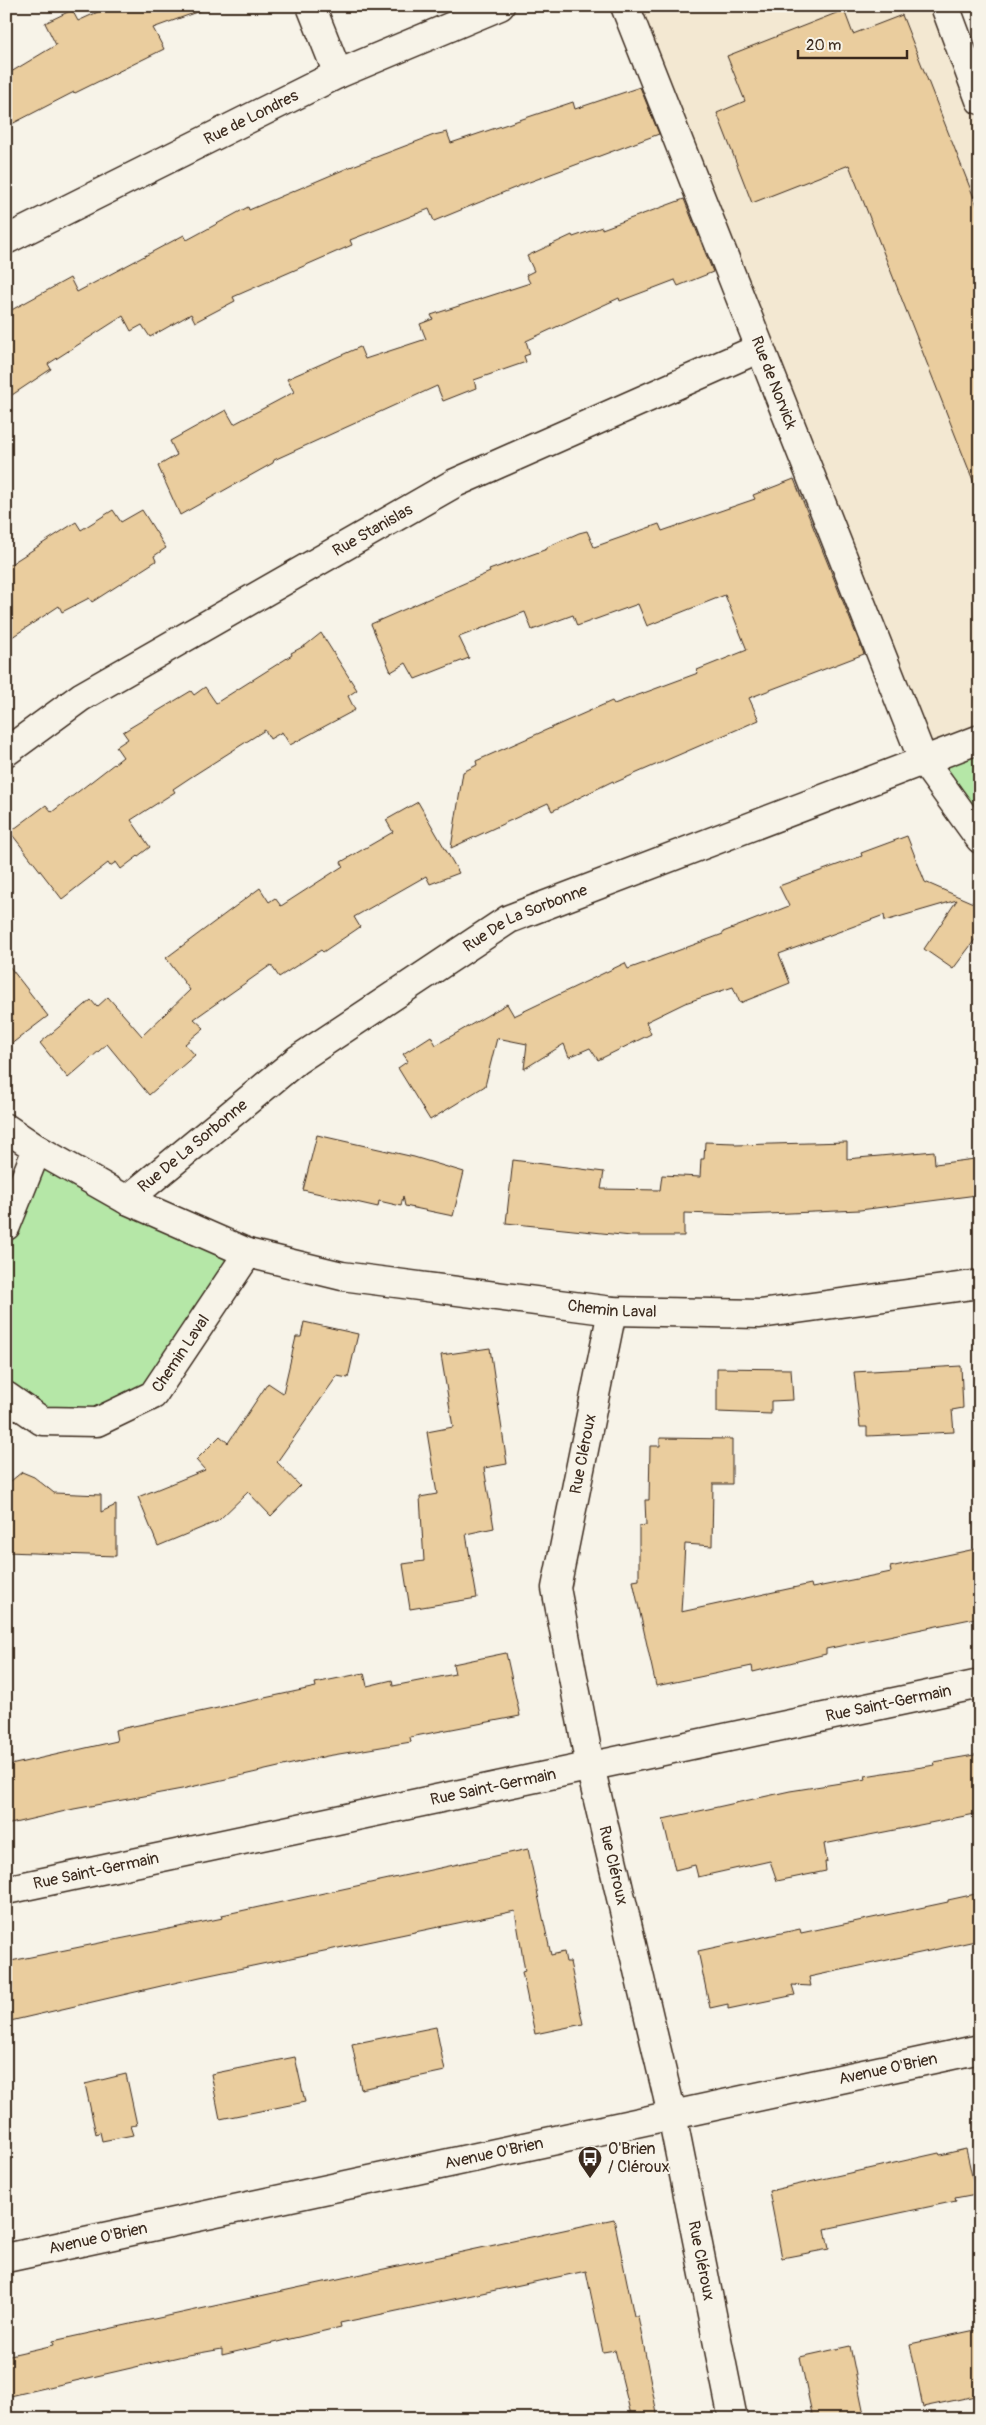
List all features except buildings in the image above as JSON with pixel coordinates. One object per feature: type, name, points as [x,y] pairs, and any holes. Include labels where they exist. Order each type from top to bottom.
[{"type":"street","points":[[311,6],[338,74]]},
{"type":"street","name":"Rue de Londres","points":[[6,240],[338,74],[500,6]]},
{"type":"street","name":"Rue de Norvick","points":[[625,6],[923,760]]},
{"type":"street","points":[[945,6],[980,100]]},
{"type":"street","name":"Rue Stanislas","points":[[6,752],[81,697],[455,483],[760,348]]},
{"type":"street","name":"Rue De La Sorbonne","points":[[127,1200],[297,1060],[509,919],[923,760],[980,740]]},
{"type":"street","points":[[923,760],[980,839]]},
{"type":"street","name":"Chemin Laval","points":[[6,1128],[37,1149],[127,1200],[248,1253],[342,1276],[612,1311],[760,1314],[980,1284]]},
{"type":"street","points":[[6,1226],[37,1149]]},
{"type":"street","name":"Chemin Laval","points":[[6,1396],[42,1421],[97,1422],[153,1396],[248,1253]]},
{"type":"street","name":"Rue Cléroux","points":[[612,1311],[556,1588],[590,1766],[672,2115],[733,2419]]},
{"type":"street","name":"Rue Saint-Germain","points":[[6,1890],[980,1684]]},
{"type":"street","name":"Avenue O'Brien","points":[[6,2258],[980,2049]]},
{"type":"shaded area","points":[[625,6],[945,6],[980,100],[980,739],[923,760]]},
{"type":"green space","points":[[980,739],[980,839],[923,760]]},
{"type":"green space","points":[[37,1149],[248,1253],[153,1395],[97,1422],[6,1396],[6,1226]]},
{"type":"place","name":"O'Brien / Cléroux","points":[[590,2179]]}]
